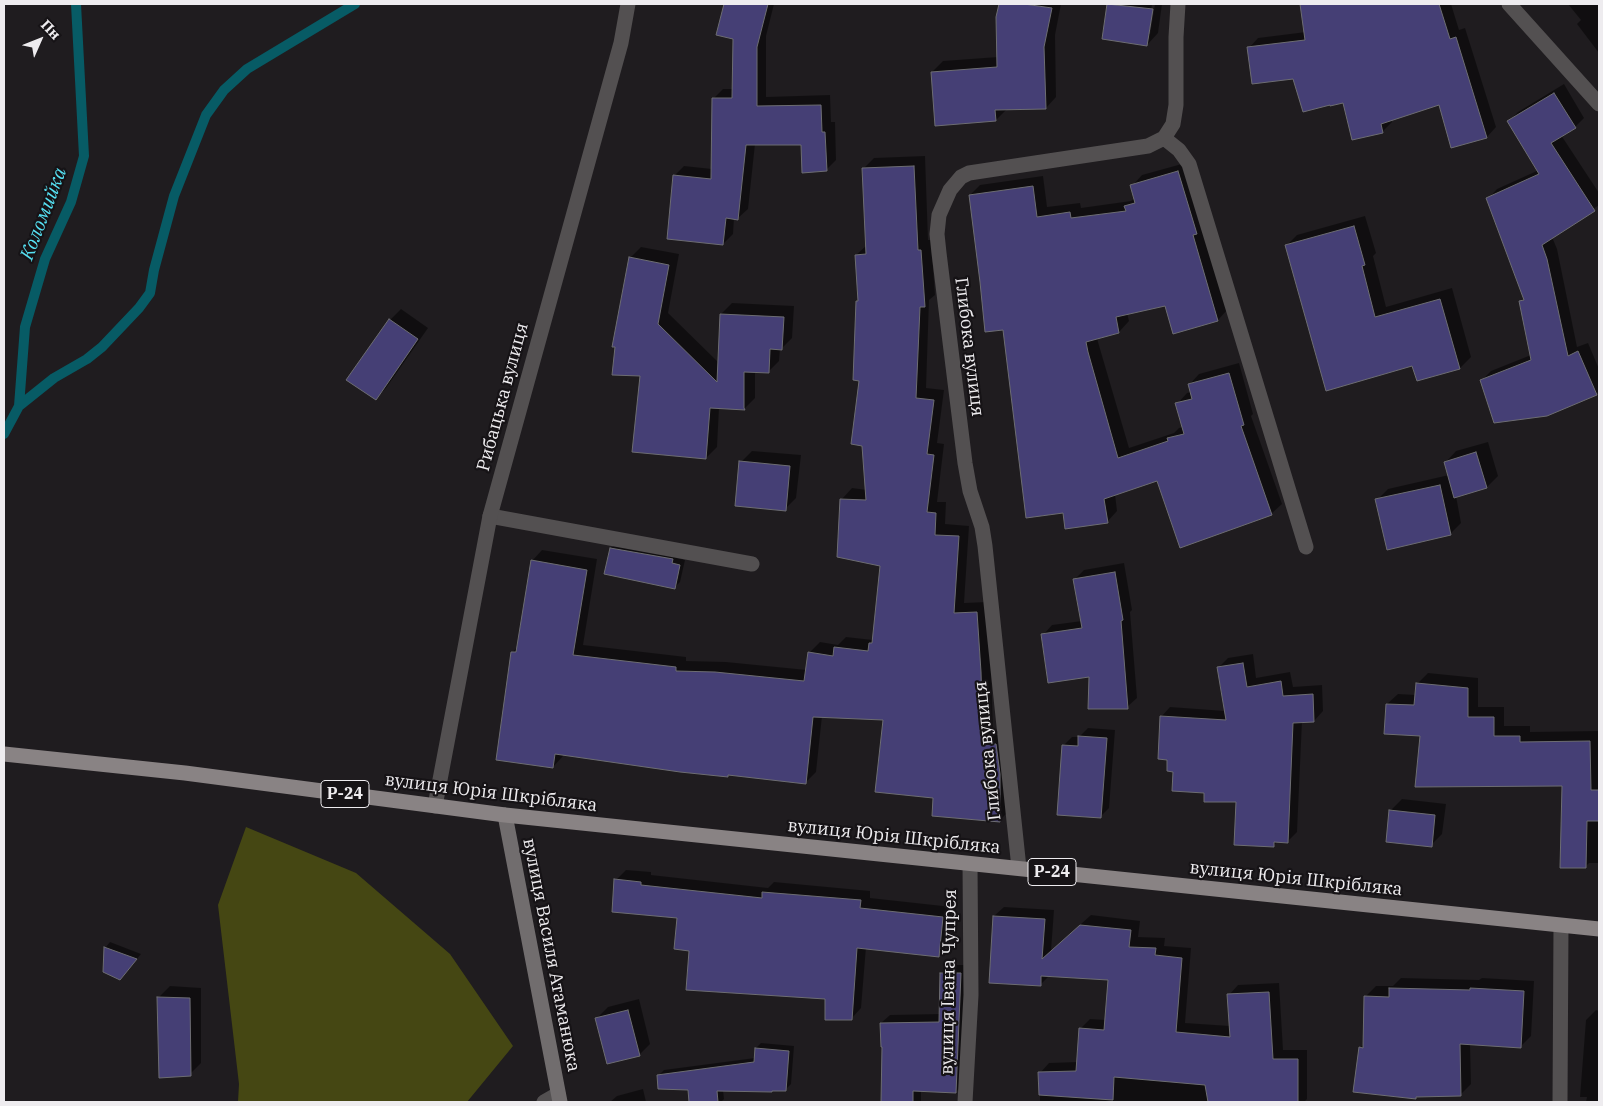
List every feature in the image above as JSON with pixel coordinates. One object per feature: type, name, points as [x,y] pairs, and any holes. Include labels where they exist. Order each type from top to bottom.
[{"type":"main road","name":"вулиця Юрія Шкрібляка","points":[[4,754],[185,773],[505,815],[1599,929]]},
{"type":"street","name":"Рибацька вулиця","points":[[435,806],[490,516],[621,43],[628,4]]},
{"type":"street","points":[[1178,4],[1176,105],[1173,124],[1164,138],[1179,150],[1189,164],[1306,547]]},
{"type":"street","points":[[1510,4],[1599,104]]},
{"type":"street","name":"Глибока вулиця","points":[[1019,868],[985,546],[982,527],[970,491],[965,463],[937,234],[939,215],[950,190],[961,177],[969,173],[1148,146],[1164,138]]},
{"type":"street","points":[[490,516],[752,564]]},
{"type":"street","name":"вулиця Василя Атаманюка","points":[[505,815],[559,1098]]},
{"type":"street","name":"вулиця Івана Чупрея","points":[[965,1102],[971,995],[970,864]]},
{"type":"street","points":[[1560,1102],[1561,926]]},
{"type":"street","points":[[544,1102],[559,1098]]},
{"type":"shaded area","points":[[246,827],[356,873],[450,954],[513,1046],[467,1102],[238,1102],[239,1084],[218,905]]},
{"type":"building","points":[[724,4],[768,4],[757,47],[757,106],[821,105],[822,132],[825,132],[827,171],[802,173],[801,145],[746,145],[738,220],[726,218],[723,245],[667,239],[673,175],[711,179],[712,98],[732,98],[733,39],[716,35]]},
{"type":"building","points":[[999,4],[1024,4],[1052,8],[1044,47],[1046,109],[995,110],[996,121],[935,126],[931,72],[997,67],[996,17]]},
{"type":"building","points":[[1107,4],[1153,9],[1147,46],[1102,39]]},
{"type":"building","points":[[1300,4],[1439,4],[1450,39],[1456,37],[1487,138],[1451,148],[1439,105],[1381,124],[1383,133],[1352,140],[1343,103],[1303,112],[1293,79],[1252,84],[1247,47],[1305,40]]},
{"type":"building","points":[[1554,93],[1576,128],[1551,143],[1595,211],[1542,245],[1547,259],[1568,356],[1578,351],[1597,395],[1547,416],[1494,423],[1480,380],[1531,360],[1519,301],[1524,300],[1486,198],[1539,174],[1507,121]]},
{"type":"building","points":[[914,166],[918,250],[921,250],[925,307],[920,307],[916,398],[934,400],[927,454],[934,455],[927,512],[936,513],[935,535],[959,536],[954,613],[977,612],[983,745],[996,744],[1000,774],[1000,822],[932,816],[933,798],[875,792],[883,720],[813,717],[806,784],[728,775],[728,777],[680,772],[555,754],[553,768],[496,760],[511,652],[516,652],[531,560],[587,570],[573,655],[676,667],[676,671],[715,672],[804,681],[808,652],[833,656],[834,647],[868,651],[869,643],[872,643],[880,566],[837,557],[840,499],[866,500],[862,446],[851,444],[859,381],[853,380],[856,301],[858,301],[855,255],[866,254],[862,168]]},
{"type":"building","points":[[1178,171],[1197,234],[1193,235],[1218,321],[1173,334],[1165,306],[1116,317],[1119,333],[1086,342],[1088,352],[1118,458],[1168,441],[1167,438],[1184,434],[1175,403],[1192,399],[1188,384],[1229,373],[1244,425],[1241,426],[1272,515],[1180,548],[1157,481],[1104,499],[1108,523],[1065,529],[1063,513],[1026,518],[1003,330],[985,332],[969,195],[1033,186],[1037,217],[1070,212],[1071,218],[1126,211],[1124,206],[1135,203],[1130,185]]},
{"type":"building","points":[[1354,226],[1365,265],[1362,266],[1375,317],[1440,299],[1460,369],[1417,381],[1412,366],[1326,391],[1285,245]]},
{"type":"building","points":[[629,257],[669,265],[658,324],[717,382],[720,314],[784,317],[782,350],[770,349],[769,373],[744,372],[745,410],[710,408],[706,459],[632,452],[640,376],[612,375],[615,347],[612,347]]},
{"type":"building","points":[[389,319],[418,339],[376,400],[346,380]]},
{"type":"building","points":[[1476,452],[1487,488],[1454,498],[1444,462]]},
{"type":"building","points":[[739,461],[790,466],[786,511],[735,506]]},
{"type":"building","points":[[1440,485],[1451,535],[1387,550],[1375,499]]},
{"type":"building","points":[[610,548],[673,559],[672,563],[680,565],[675,589],[604,574]]},
{"type":"building","points":[[1115,572],[1123,620],[1121,621],[1128,709],[1088,709],[1089,677],[1048,683],[1041,634],[1082,628],[1073,579]]},
{"type":"building","points":[[1243,663],[1247,687],[1281,681],[1283,696],[1313,694],[1314,722],[1293,723],[1288,843],[1274,842],[1274,847],[1234,845],[1236,802],[1204,802],[1204,793],[1172,791],[1173,772],[1167,771],[1167,760],[1158,759],[1160,716],[1226,720],[1217,667]]},
{"type":"building","points":[[1416,683],[1468,688],[1468,717],[1494,717],[1494,736],[1520,736],[1520,742],[1590,741],[1591,790],[1599,790],[1599,821],[1587,821],[1586,868],[1560,868],[1562,786],[1415,787],[1420,736],[1384,734],[1386,704],[1414,705]]},
{"type":"building","points":[[1078,736],[1107,738],[1101,818],[1057,815],[1062,745],[1078,746]]},
{"type":"building","points":[[1389,810],[1435,815],[1432,847],[1386,842]]},
{"type":"building","points":[[614,879],[641,882],[641,885],[762,898],[762,892],[861,900],[860,908],[943,917],[939,957],[857,948],[852,1020],[825,1020],[825,999],[686,990],[689,951],[674,949],[677,918],[612,912]]},
{"type":"building","points":[[993,916],[1045,919],[1042,959],[1080,925],[1131,930],[1129,947],[1156,948],[1155,955],[1182,958],[1176,1032],[1230,1037],[1227,994],[1269,992],[1273,1059],[1298,1059],[1298,1102],[1208,1102],[1205,1085],[1114,1077],[1113,1100],[1039,1095],[1038,1072],[1076,1071],[1079,1028],[1104,1030],[1108,980],[1041,976],[1041,986],[989,983]]},
{"type":"building","points":[[104,947],[137,959],[120,980],[103,972]]},
{"type":"building","points":[[940,973],[961,973],[956,1093],[913,1091],[913,1102],[881,1102],[882,1047],[880,1023],[939,1022]]},
{"type":"building","points":[[1389,988],[1470,990],[1470,988],[1524,991],[1521,1048],[1460,1044],[1461,1096],[1416,1097],[1416,1099],[1353,1092],[1359,1047],[1363,1048],[1364,996],[1389,997]]},
{"type":"building","points":[[157,997],[190,998],[191,1076],[159,1078]]},
{"type":"building","points":[[628,1010],[640,1056],[607,1064],[595,1018]]},
{"type":"building","points":[[755,1048],[789,1051],[786,1091],[717,1091],[718,1102],[689,1102],[688,1090],[658,1089],[657,1075],[754,1062]]},
{"type":"waterway","name":"Коломийка","points":[[19,406],[25,327],[45,259],[71,202],[84,156],[76,4]]},
{"type":"waterway","points":[[4,434],[19,406],[54,378],[87,359],[102,347],[139,308],[150,293],[154,270],[174,196],[206,115],[224,90],[247,69],[355,4]]}]
